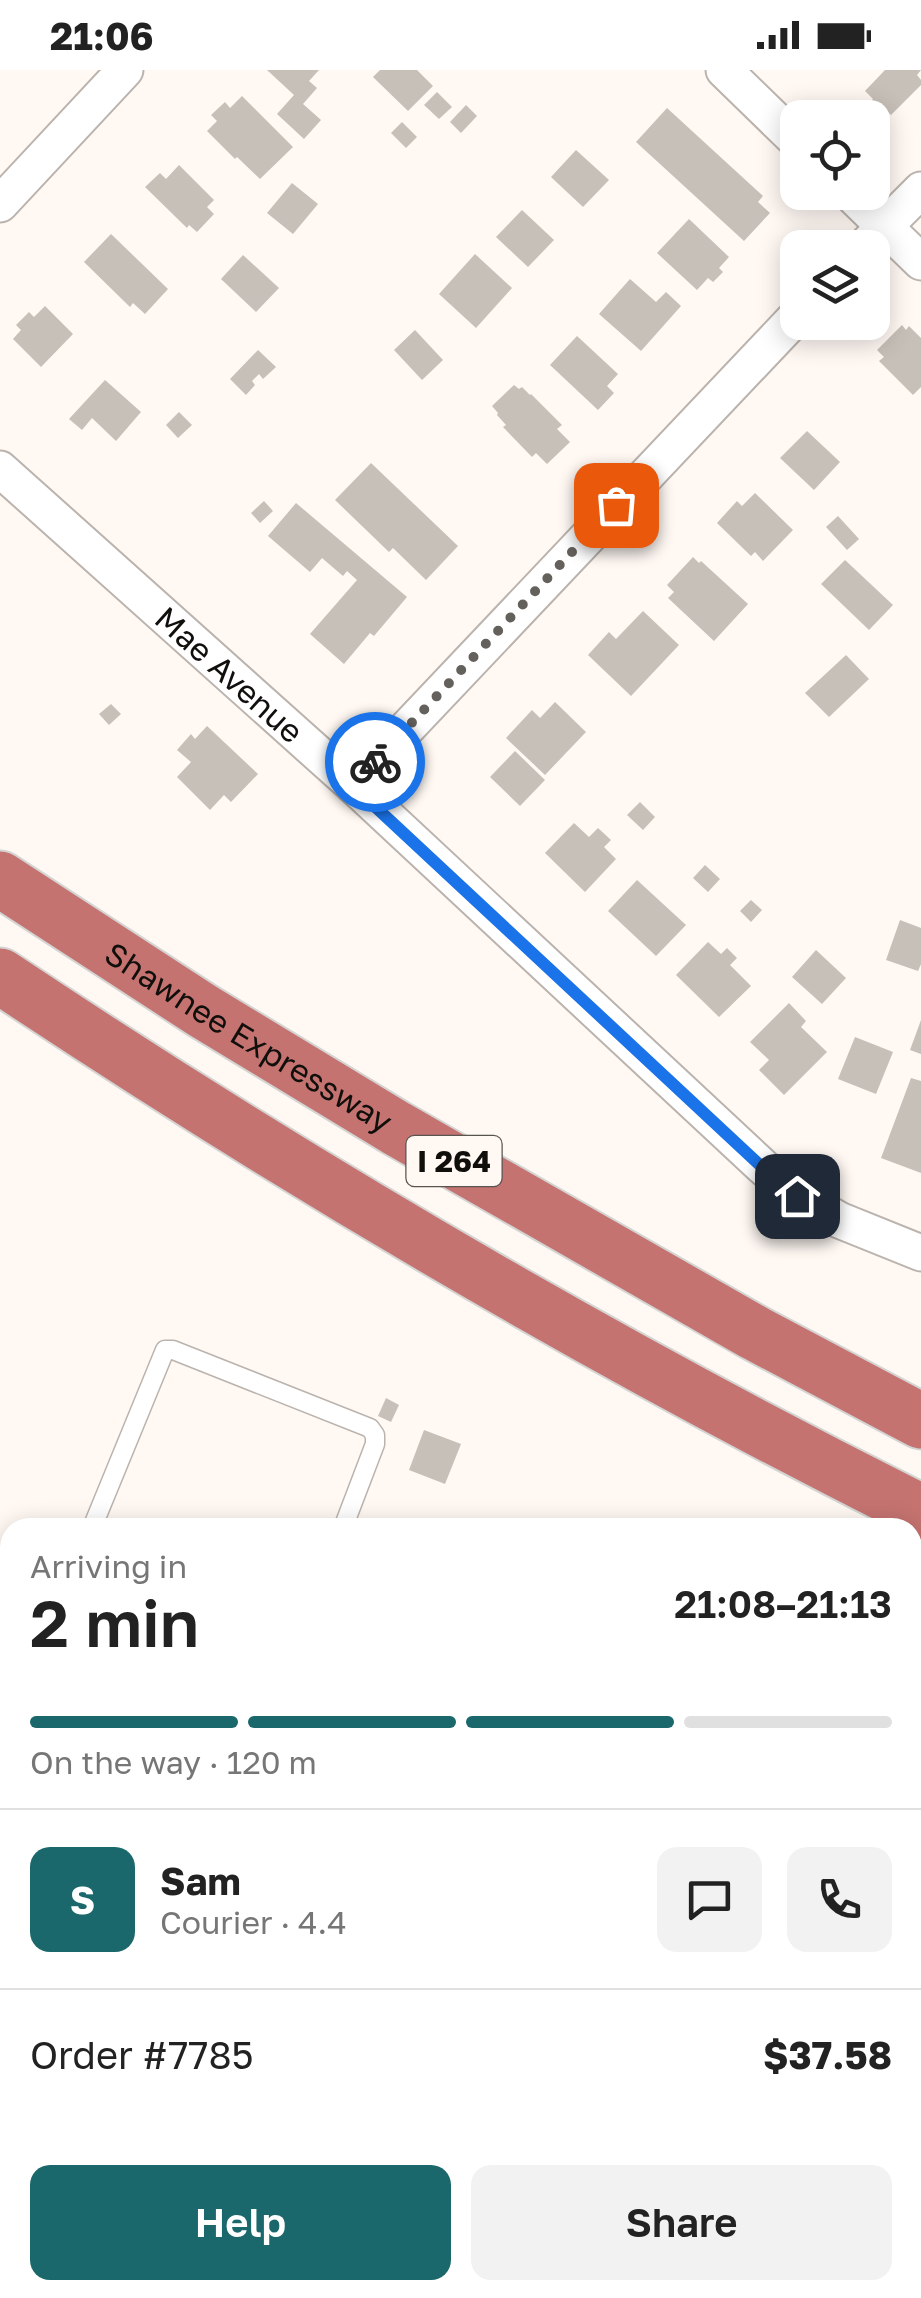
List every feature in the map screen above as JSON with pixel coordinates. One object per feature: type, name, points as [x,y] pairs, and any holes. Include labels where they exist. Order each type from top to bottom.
[{"type":"highway","name":"Shawnee Expressway","points":[[0,879],[203,1011],[396,1128],[755,1332],[921,1421]]},
{"type":"highway","name":"I 264","points":[[0,976],[144,1072],[464,1265],[814,1458],[921,1512]]},
{"type":"street","points":[[0,204],[124,70]]},
{"type":"street","points":[[724,70],[780,124]]},
{"type":"street","points":[[880,230],[921,190]]},
{"type":"street","points":[[890,246],[921,262]]},
{"type":"street","points":[[353,786],[780,335]]},
{"type":"street","name":"Mae Avenue","points":[[0,469],[353,786],[762,1167],[797,1196],[838,1220],[921,1253]]},
{"type":"lane","points":[[96,1518],[161,1356],[172,1350],[370,1428],[374,1444],[347,1518]]},
{"type":"building","points":[[267,70],[319,70],[309,81],[317,88],[303,104],[321,120],[304,139],[277,114],[294,95]]},
{"type":"building","points":[[380,70],[417,70],[433,86],[408,111],[373,77]]},
{"type":"building","points":[[885,70],[921,70],[917,75],[921,85],[891,115],[890,100],[872,100],[865,91]]},
{"type":"building","points":[[437,92],[452,107],[439,119],[424,105]]},
{"type":"building","points":[[242,96],[293,147],[260,179],[207,131],[217,121],[211,115],[225,102],[230,108]]},
{"type":"building","points":[[466,105],[477,116],[461,133],[450,122]]},
{"type":"building","points":[[667,108],[763,196],[758,202],[770,213],[744,241],[636,142]]},
{"type":"building","points":[[402,122],[417,137],[406,148],[391,133]]},
{"type":"building","points":[[576,150],[609,180],[583,207],[551,177]]},
{"type":"building","points":[[179,165],[214,200],[207,207],[214,214],[197,232],[189,225],[187,228],[145,187],[160,173],[166,179]]},
{"type":"building","points":[[292,183],[318,204],[293,234],[267,213]]},
{"type":"building","points":[[522,210],[554,240],[528,267],[496,237]]},
{"type":"building","points":[[689,219],[729,257],[719,268],[723,272],[713,282],[708,278],[697,290],[657,253]]},
{"type":"building","points":[[111,234],[168,289],[145,314],[133,303],[130,307],[84,262]]},
{"type":"building","points":[[475,254],[512,288],[476,328],[439,294]]},
{"type":"building","points":[[243,255],[279,288],[256,312],[221,279]]},
{"type":"building","points":[[630,279],[656,302],[666,292],[681,306],[641,351],[599,314]]},
{"type":"building","points":[[45,306],[73,334],[41,367],[13,339],[21,330],[16,325],[29,312],[34,317]]},
{"type":"building","points":[[902,325],[906,330],[909,326],[921,338],[921,387],[913,395],[879,361],[884,357],[877,350]]},
{"type":"building","points":[[415,330],[443,360],[422,380],[394,350]]},
{"type":"building","points":[[577,336],[618,374],[607,386],[614,393],[598,410],[550,365]]},
{"type":"building","points":[[258,350],[276,367],[263,379],[259,374],[246,395],[230,379]]},
{"type":"building","points":[[105,380],[141,412],[116,441],[92,418],[82,430],[69,419]]},
{"type":"building","points":[[514,385],[531,394],[562,425],[557,429],[570,442],[547,464],[536,453],[532,457],[503,427],[506,425],[492,406]]},
{"type":"building","points":[[179,412],[192,425],[178,438],[166,425]]},
{"type":"building","points":[[807,431],[840,462],[814,490],[780,458]]},
{"type":"building","points":[[371,463],[458,546],[426,580],[393,548],[389,552],[335,500]]},
{"type":"building","points":[[755,493],[793,530],[763,561],[755,552],[751,556],[717,523],[737,501],[742,506]]},
{"type":"building","points":[[264,501],[273,511],[260,523],[251,513]]},
{"type":"building","points":[[296,503],[407,597],[344,664],[310,634],[357,580],[347,571],[343,576],[322,558],[310,572],[268,536]]},
{"type":"building","points":[[838,516],[859,539],[847,550],[826,527]]},
{"type":"building","points":[[693,557],[748,604],[714,641],[668,598],[674,592],[667,585]]},
{"type":"building","points":[[845,560],[893,605],[869,630],[821,584]]},
{"type":"building","points":[[643,611],[679,645],[631,696],[588,655],[609,632],[616,639]]},
{"type":"building","points":[[846,655],[869,679],[829,717],[805,693]]},
{"type":"building","points":[[555,702],[586,732],[545,775],[506,738],[532,710],[540,718]]},
{"type":"building","points":[[111,704],[121,714],[109,725],[99,714]]},
{"type":"building","points":[[207,726],[258,774],[231,802],[224,795],[210,810],[177,777],[191,762],[177,750],[191,734],[195,739]]},
{"type":"building","points":[[515,751],[545,780],[520,806],[490,777]]},
{"type":"building","points":[[640,802],[655,817],[643,830],[627,815]]},
{"type":"building","points":[[574,823],[589,837],[598,828],[611,840],[604,847],[616,859],[585,892],[545,853]]},
{"type":"building","points":[[705,865],[720,879],[708,892],[693,878]]},
{"type":"building","points":[[637,880],[686,925],[656,956],[608,911]]},
{"type":"building","points":[[751,900],[762,910],[751,922],[740,911]]},
{"type":"building","points":[[900,920],[921,928],[918,971],[886,960]]},
{"type":"building","points":[[708,942],[721,954],[727,948],[737,958],[730,965],[751,986],[719,1017],[676,975]]},
{"type":"building","points":[[816,950],[846,978],[822,1004],[792,977]]},
{"type":"building","points":[[789,1003],[806,1021],[801,1027],[827,1052],[784,1095],[759,1070],[769,1060],[750,1042]]},
{"type":"building","points":[[921,1020],[921,1054],[910,1050]]},
{"type":"building","points":[[855,1037],[893,1052],[876,1094],[838,1079]]},
{"type":"building","points":[[911,1078],[921,1081],[921,1173],[881,1158]]},
{"type":"building","points":[[386,1398],[399,1405],[391,1422],[378,1416]]},
{"type":"building","points":[[424,1430],[461,1444],[445,1484],[409,1470]]},
{"type":"way so far","points":[[375,762],[616,505]]},
{"type":"route","points":[[375,762],[353,786],[797,1196]]}]
